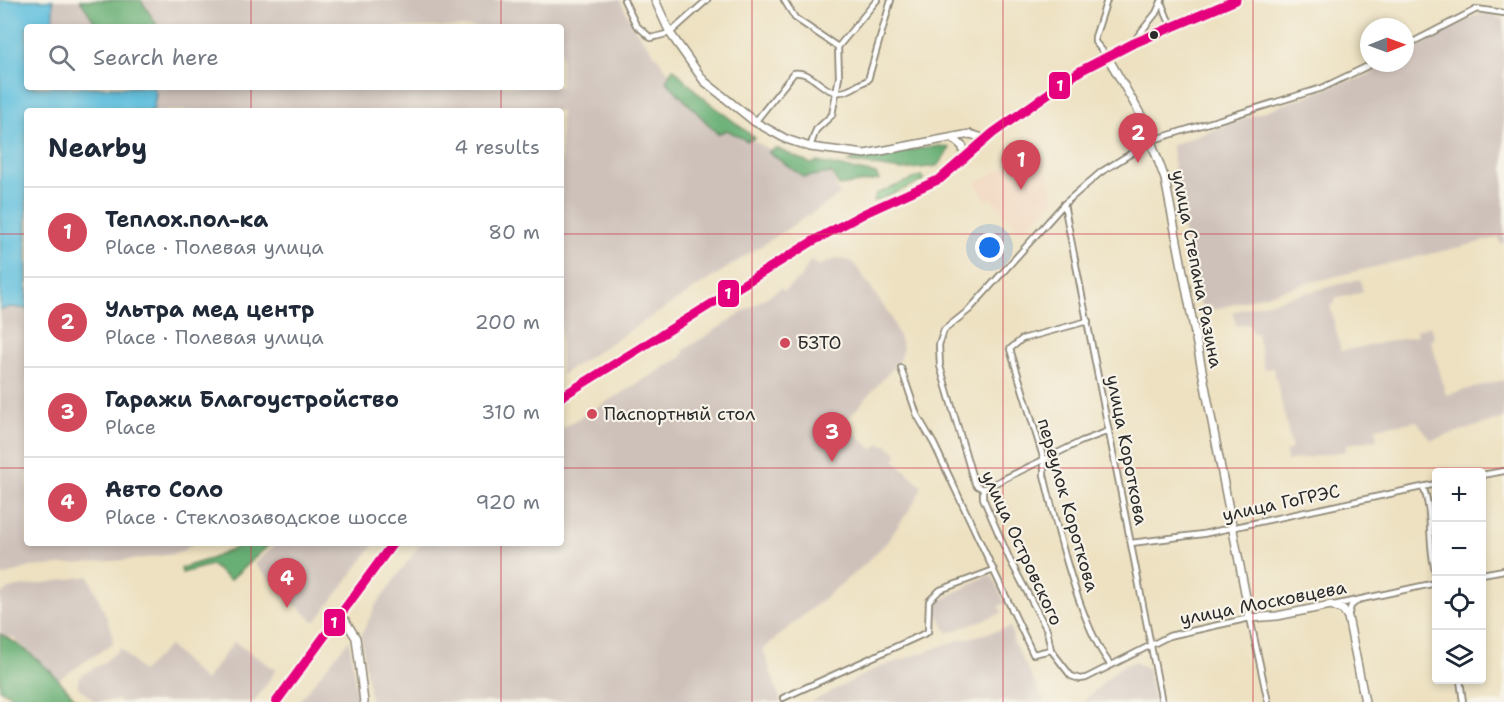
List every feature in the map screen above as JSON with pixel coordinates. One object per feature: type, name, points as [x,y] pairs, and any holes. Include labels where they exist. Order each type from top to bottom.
[{"type":"street","points":[[624,0],[636,25],[651,38],[670,33],[707,0]]},
{"type":"street","points":[[655,0],[670,33],[704,81],[755,122],[777,135],[810,147],[865,154],[977,134],[986,139]]},
{"type":"street","points":[[784,0],[795,18],[838,47]]},
{"type":"street","points":[[810,147],[816,130],[831,119],[836,92],[838,47],[877,0]]},
{"type":"street","points":[[755,122],[794,73],[807,74],[826,90],[836,92],[847,91],[868,80],[891,0]]},
{"type":"street","points":[[1107,0],[1095,37],[1095,42],[1107,56]]},
{"type":"street","points":[[564,395],[813,241],[865,213],[940,179],[986,139],[1054,87],[1132,44],[1236,0]]},
{"type":"street","points":[[1132,44],[1162,1]]},
{"type":"street","points":[[1162,1],[1168,19],[1175,26]]},
{"type":"street","points":[[1414,41],[1477,9],[1504,13]]},
{"type":"street","name":"улица Степана Разина","points":[[1107,56],[1122,78],[1153,140],[1165,179],[1234,525]]},
{"type":"street","points":[[1064,204],[1101,172],[1153,140],[1322,88],[1360,70]]},
{"type":"street","points":[[953,138],[963,147],[964,159]]},
{"type":"street","name":"улица Короткова","points":[[1064,204],[1162,702]]},
{"type":"street","name":"улица Островского","points":[[1064,204],[969,310],[944,330],[938,353],[973,479],[976,485],[983,489],[983,498],[1010,560],[1047,630],[1051,650],[1075,678]]},
{"type":"street","name":"переулок Короткова","points":[[1088,321],[1022,339],[1010,349],[1044,460],[1043,469],[1071,572],[1101,652],[1110,664]]},
{"type":"street","points":[[901,368],[917,415],[934,444],[1033,654],[1051,650]]},
{"type":"street","points":[[983,489],[1082,441],[1109,431]]},
{"type":"street","points":[[1486,474],[1504,471]]},
{"type":"street","name":"улица ГоГРЭС","points":[[1131,543],[1203,534],[1234,525],[1432,485]]},
{"type":"street","points":[[1423,487],[1427,496],[1432,561]]},
{"type":"street","points":[[1234,525],[1250,618],[1268,702]]},
{"type":"street","points":[[276,702],[391,546]]},
{"type":"street","points":[[783,698],[928,632],[929,602],[940,590],[994,570]]},
{"type":"street","points":[[1486,573],[1504,570]]},
{"type":"street","name":"улица Московцева","points":[[1075,678],[1086,678],[1149,644],[1181,633],[1250,618],[1277,616],[1331,606],[1432,584]]},
{"type":"street","name":"улица Московцева","points":[[1348,617],[1351,606],[1359,600]]},
{"type":"street","points":[[1331,606],[1338,607],[1348,617],[1365,702]]},
{"type":"street","points":[[340,612],[351,626],[356,638],[364,702]]},
{"type":"street","points":[[1461,684],[1463,702]]},
{"type":"shaded area","points":[[53,0],[620,0],[635,29],[671,75],[734,130],[765,147],[831,174],[840,195],[564,373],[564,108],[154,108],[156,94],[154,90],[564,90],[564,24],[53,24]]},
{"type":"shaded area","points":[[1488,14],[1504,20],[1504,243],[1501,244],[1498,238],[1311,282],[1213,310],[1211,305],[1201,306],[1177,202],[1172,145],[1373,72],[1414,72],[1414,50],[1441,32],[1474,16]]},
{"type":"shaded area","points":[[1044,157],[1054,201],[1022,231],[991,198],[986,200],[976,183],[1014,163]]},
{"type":"shaded area","points":[[838,258],[853,262],[891,317],[903,347],[899,361],[844,423],[873,450],[880,443],[884,446],[886,444],[898,454],[894,460],[922,486],[916,500],[887,542],[863,566],[763,649],[781,702],[371,702],[361,636],[376,605],[419,546],[564,546],[564,427],[682,357],[685,349],[781,288],[784,291],[802,276],[810,261],[819,266]]},
{"type":"shaded area","points":[[1360,279],[1363,292],[1334,299],[1335,304],[1330,305],[1341,351],[1417,336],[1416,330],[1431,326],[1434,339],[1431,340],[1446,395],[1504,380],[1504,418],[1431,440],[1417,421],[1376,428],[1377,440],[1346,444],[1346,451],[1287,461],[1286,451],[1292,449],[1274,368],[1264,369],[1257,333],[1252,333],[1250,324],[1237,326],[1232,312]]},
{"type":"shaded area","points":[[11,307],[24,309],[24,546],[190,546],[179,553],[138,559],[30,567],[0,577],[0,310]]},
{"type":"shaded area","points":[[274,546],[373,546],[317,620],[313,621],[254,564]]},
{"type":"shaded area","points":[[988,575],[993,577],[1005,603],[999,606],[1002,613],[948,633],[932,605]]},
{"type":"shaded area","points":[[89,576],[112,631],[113,643],[59,679],[14,638],[0,634],[0,594],[12,588]]},
{"type":"shaded area","points":[[1011,627],[1014,643],[1045,702],[811,702],[875,669],[953,642]]},
{"type":"shaded area","points":[[349,640],[358,702],[298,702]]},
{"type":"shaded area","points":[[234,642],[276,670],[254,702],[121,702],[118,700],[95,702],[78,687],[78,680],[83,674],[102,664],[121,648],[142,672],[169,646],[205,681]]},
{"type":"shaded area","points":[[1134,662],[1147,668],[1155,702],[1083,702],[1120,667]]},
{"type":"green space","points":[[80,0],[141,0],[156,24],[96,24]]},
{"type":"green space","points":[[673,68],[701,96],[755,138],[747,141],[727,130],[718,134],[666,81]]},
{"type":"green space","points":[[940,146],[950,148],[937,166],[902,170],[848,162],[860,156]]},
{"type":"green space","points":[[776,148],[811,164],[817,162],[876,174],[879,180],[839,186],[832,173],[804,177],[768,152]]},
{"type":"green space","points":[[921,176],[925,180],[874,201],[876,194]]},
{"type":"green space","points":[[239,546],[268,546],[230,580],[211,565],[182,573],[181,568],[210,559]]},
{"type":"green space","points":[[0,634],[42,664],[78,702],[9,702],[12,696],[0,689]]},
{"type":"water","points":[[0,0],[53,0],[53,24],[24,24],[24,90],[154,90],[156,94],[154,108],[24,108],[24,309],[11,307],[0,310]]},
{"type":"transit line","name":"1","points":[[564,395],[813,241],[865,213],[940,179],[993,133],[1080,71],[1132,44],[1236,0]]},
{"type":"transit line","name":"1","points":[[276,702],[391,546]]},
{"type":"place","name":"Ультра мед центр","points":[[1138,163]]},
{"type":"place","name":"Теплох.пол-ка","points":[[1021,190]]},
{"type":"place","name":"БЗТО","points":[[785,343]]},
{"type":"place","name":"Паспортный стол","points":[[592,414]]},
{"type":"place","name":"Гаражи Благоустройство","points":[[832,462]]},
{"type":"place","name":"Авто Соло","points":[[287,608]]}]
